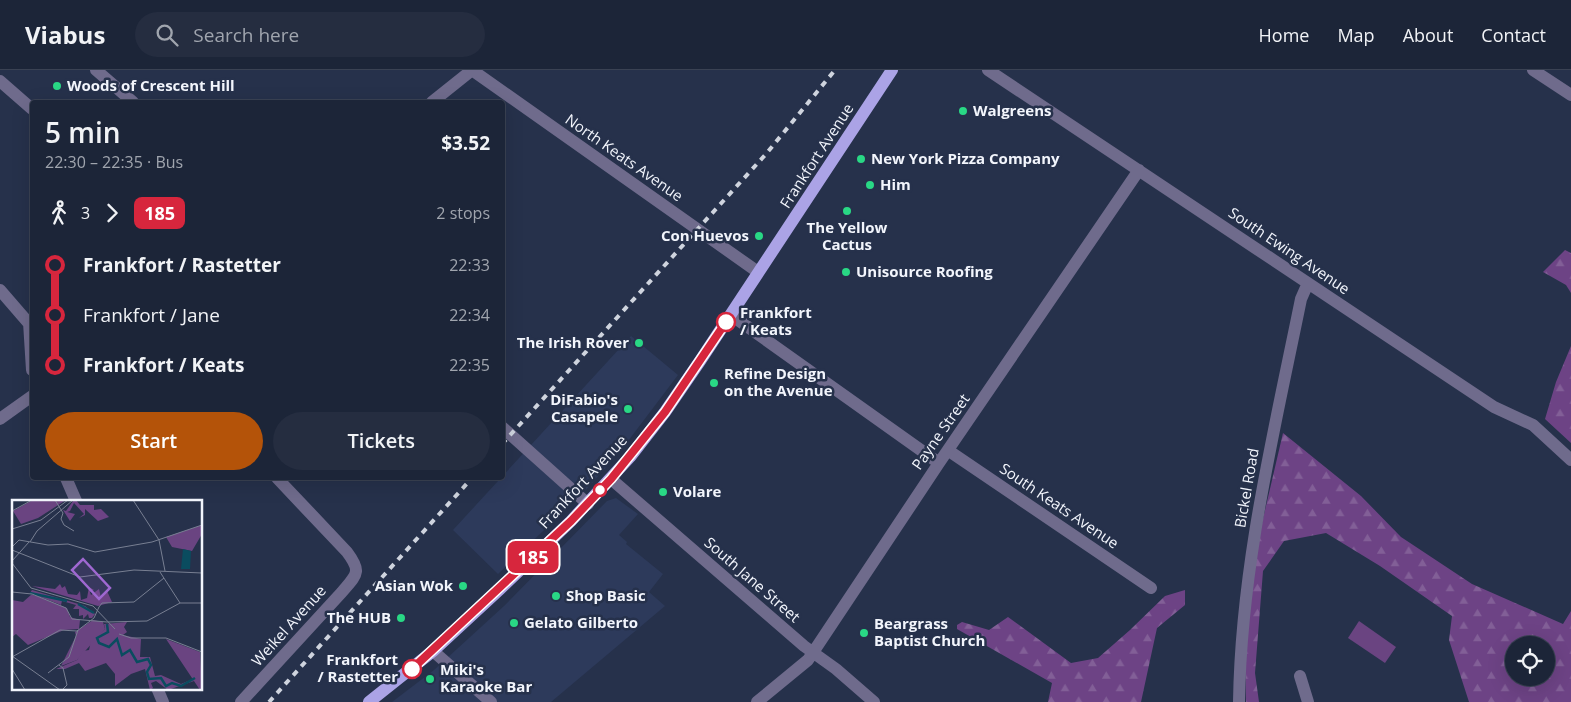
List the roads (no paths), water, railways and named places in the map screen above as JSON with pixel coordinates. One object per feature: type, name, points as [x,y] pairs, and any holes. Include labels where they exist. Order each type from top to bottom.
[{"type":"main road","name":"Frankfort Avenue","points":[[369,702],[433,651],[588,504],[611,479],[665,412],[892,70]]},
{"type":"street","points":[[96,70],[130,100]]},
{"type":"street","points":[[434,100],[472,70]]},
{"type":"street","name":"North Keats Avenue","points":[[472,70],[758,272]]},
{"type":"street","name":"South Ewing Avenue","points":[[988,70],[1494,407],[1533,425],[1571,460]]},
{"type":"street","points":[[1533,70],[1571,96]]},
{"type":"street","points":[[0,81],[30,107]]},
{"type":"street","name":"Payne Street","points":[[757,702],[798,670],[813,653],[939,463],[1139,170]]},
{"type":"street","name":"Bickel Road","points":[[1240,702],[1242,629],[1251,559],[1299,308],[1308,283]]},
{"type":"street","points":[[0,290],[30,324]]},
{"type":"street","points":[[731,315],[939,463]]},
{"type":"street","points":[[0,419],[30,397]]},
{"type":"street","points":[[505,430],[588,504]]},
{"type":"street","name":"South Keats Avenue","points":[[949,451],[1151,588]]},
{"type":"street","name":"South Jane Street","points":[[611,479],[813,653],[874,702]]},
{"type":"street","points":[[67,480],[76,500]]},
{"type":"street","name":"Weikel Avenue","points":[[242,702],[342,592],[354,578],[357,569],[357,565],[347,552],[279,480]]},
{"type":"street","points":[[433,651],[491,702]]},
{"type":"street","points":[[1300,676],[1308,702]]},
{"type":"street","points":[[158,690],[163,702]]},
{"type":"railway","points":[[505,441],[766,154],[835,70]]},
{"type":"railway","points":[[269,702],[470,480]]},
{"type":"place","name":"Woods of Crescent Hill","points":[[57,86]]},
{"type":"place","name":"Walgreens","points":[[963,111]]},
{"type":"place","name":"New York Pizza Company","points":[[861,159]]},
{"type":"place","name":"Him","points":[[870,185]]},
{"type":"place","name":"The Yellow Cactus","points":[[847,211]]},
{"type":"place","name":"Con Huevos","points":[[759,236]]},
{"type":"place","name":"Unisource Roofing","points":[[846,272]]},
{"type":"place","name":"Frankfort / Keats","points":[[726,322]]},
{"type":"place","name":"The Irish Rover","points":[[639,343]]},
{"type":"place","name":"Refine Design on the Avenue","points":[[714,383]]},
{"type":"place","name":"DiFabio's Casapele","points":[[628,409]]},
{"type":"place","name":"Volare","points":[[663,492]]},
{"type":"place","name":"Asian Wok","points":[[463,586]]},
{"type":"place","name":"Shop Basic","points":[[556,596]]},
{"type":"place","name":"The HUB","points":[[401,618]]},
{"type":"place","name":"Gelato Gilberto","points":[[514,623]]},
{"type":"place","name":"Beargrass Baptist Church","points":[[864,633]]},
{"type":"place","name":"Frankfort / Rastetter","points":[[412,669]]},
{"type":"place","name":"Miki's Karaoke Bar","points":[[430,679]]}]
